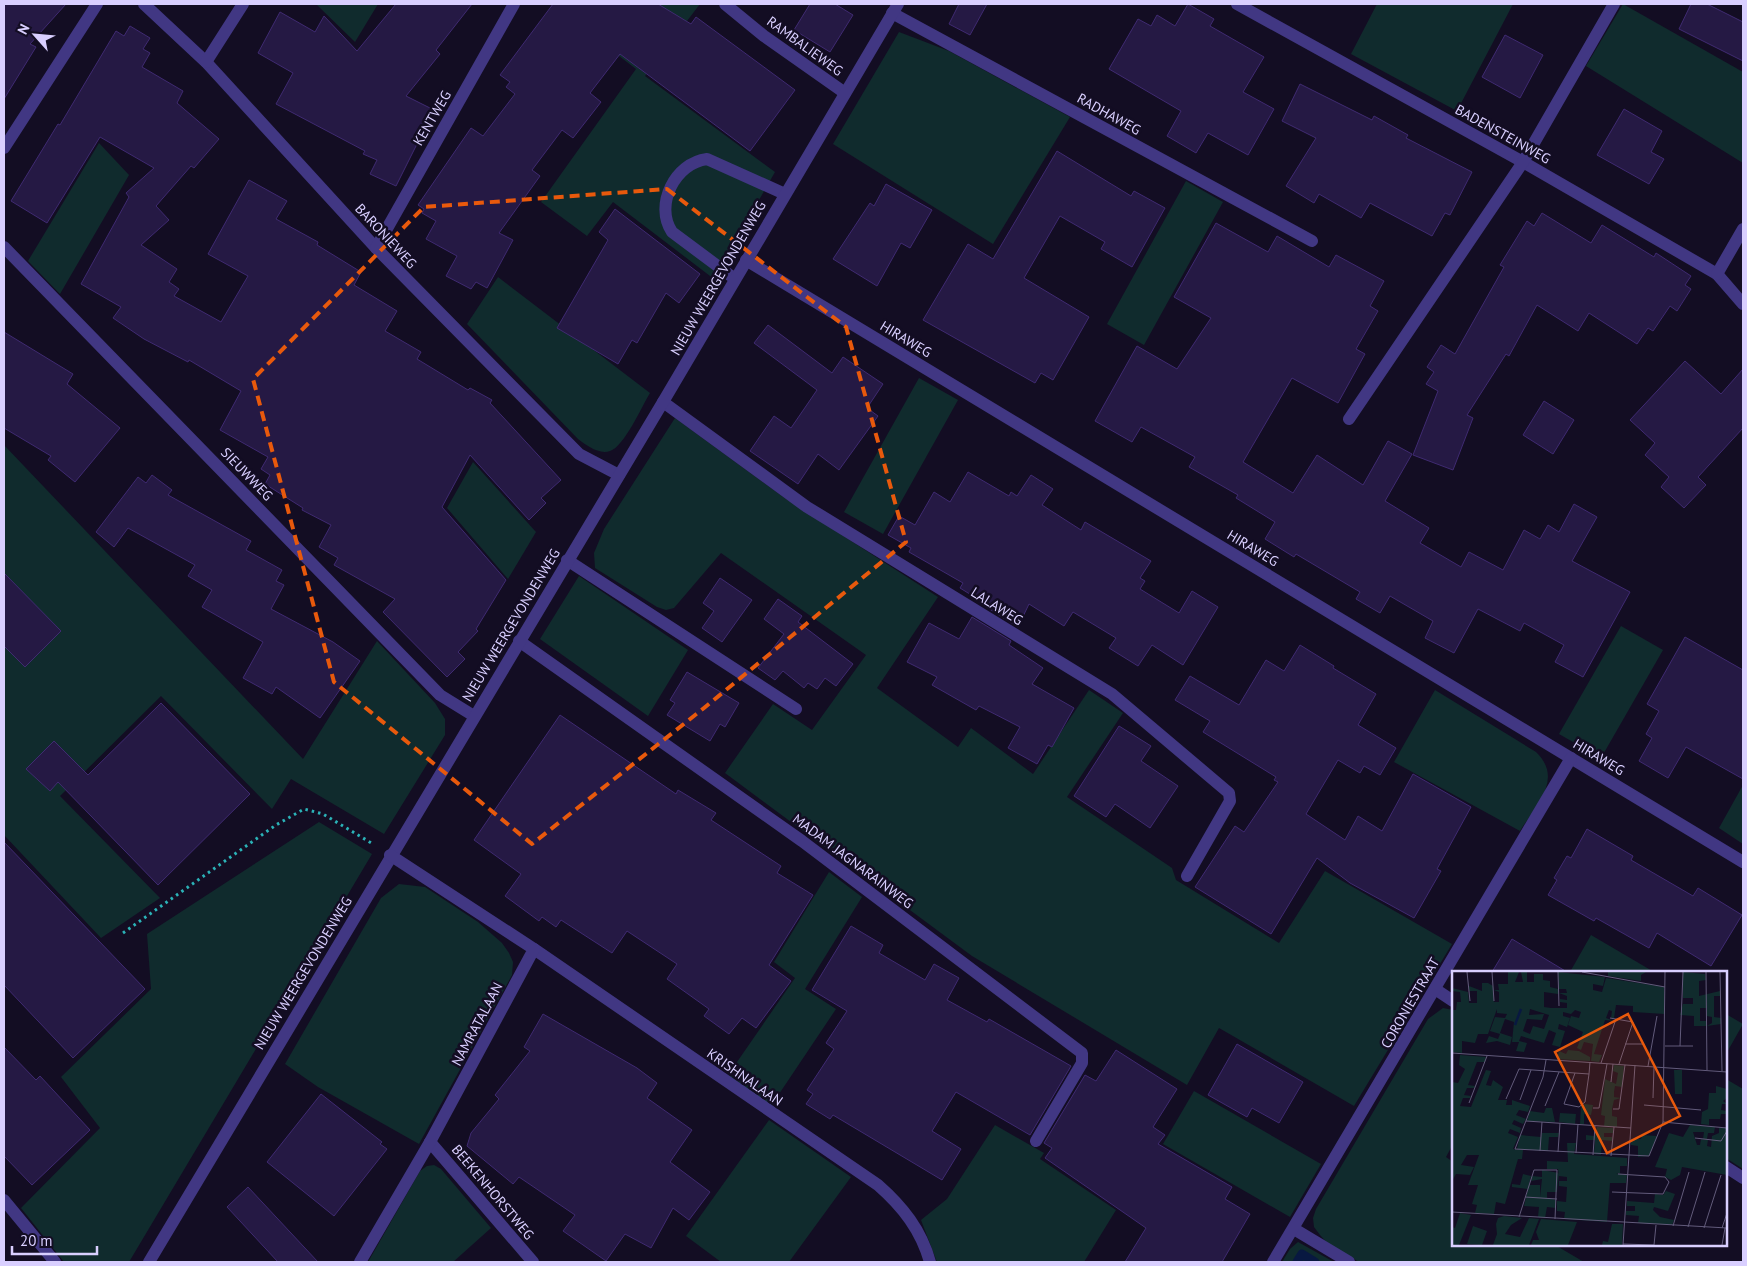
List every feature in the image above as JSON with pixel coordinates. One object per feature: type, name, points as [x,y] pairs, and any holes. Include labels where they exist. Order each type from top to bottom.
[{"type":"street","points":[[4,148],[97,4]]},
{"type":"street","name":"BARONIEWEG","points":[[144,4],[206,62],[376,248],[579,454],[619,475]]},
{"type":"street","points":[[206,62],[243,4]]},
{"type":"street","name":"KENTWEG","points":[[376,248],[514,4]]},
{"type":"street","name":"RAMBALIEWEG","points":[[725,4],[764,36],[845,93]]},
{"type":"street","name":"BADENSTEINWEG","points":[[1237,4],[1523,162],[1717,274],[1743,304]]},
{"type":"street","points":[[1349,419],[1523,162],[1614,4]]},
{"type":"street","name":"NIEUW WEERGEVONDENWEG","points":[[149,1262],[390,855],[663,402],[895,8]]},
{"type":"street","name":"RADHAWEG","points":[[895,8],[1312,241]]},
{"type":"street","points":[[735,279],[672,232],[666,222],[664,210],[667,195],[681,171],[697,161],[707,159],[785,194]]},
{"type":"street","points":[[1717,274],[1743,229]]},
{"type":"street","name":"SIEUWWEG","points":[[4,247],[440,695],[474,716]]},
{"type":"street","name":"HIRAWEG","points":[[746,260],[1743,862]]},
{"type":"street","name":"LALAWEG","points":[[663,402],[807,507],[1112,694],[1229,793],[1230,801],[1186,876]]},
{"type":"street","points":[[567,560],[796,709]]},
{"type":"street","name":"MADAM JAGNARAINWEG","points":[[519,642],[802,841],[1082,1053],[1082,1063],[1036,1141]]},
{"type":"street","name":"CORONIESTRAAT","points":[[1273,1262],[1571,758]]},
{"type":"street","points":[[390,855],[534,949]]},
{"type":"street","name":"NAMRATALAAN","points":[[360,1262],[430,1142],[534,949]]},
{"type":"street","name":"KRISHNALAAN","points":[[534,949],[878,1185],[896,1200],[911,1219],[924,1243],[930,1262]]},
{"type":"street","points":[[1435,989],[1452,1000]]},
{"type":"street","name":"BEEKENHORSTWEG","points":[[430,1142],[534,1262]]},
{"type":"street","points":[[1727,1168],[1743,1178]]},
{"type":"street","points":[[4,1200],[55,1262]]},
{"type":"street","points":[[1294,1229],[1349,1262]]},
{"type":"path","points":[[123,933],[276,825],[304,809],[323,814],[390,855]]},
{"type":"highlighted area","points":[[667,189],[846,327],[906,542],[704,708],[532,844],[334,682],[253,379],[424,207]]},
{"type":"green space","points":[[316,4],[378,4],[355,42]]},
{"type":"green space","points":[[624,4],[700,4],[645,76],[775,172],[714,279],[613,202],[587,236],[541,202],[636,69],[597,39]]},
{"type":"green space","points":[[1377,4],[1513,4],[1457,111],[1351,54]]},
{"type":"green space","points":[[1623,4],[1743,72],[1743,163],[1586,66]]},
{"type":"green space","points":[[899,32],[949,51],[1070,117],[993,244],[833,144]]},
{"type":"green space","points":[[99,143],[129,175],[60,294],[28,261]]},
{"type":"green space","points":[[1186,181],[1223,202],[1144,345],[1107,324]]},
{"type":"green space","points":[[498,277],[650,393],[627,434],[615,448],[610,451],[601,452],[578,439],[467,324]]},
{"type":"green space","points":[[919,378],[958,400],[883,534],[844,512]]},
{"type":"green space","points":[[675,418],[786,499],[938,597],[877,688],[958,747],[971,728],[1033,774],[1089,690],[1123,713],[1067,797],[1172,868],[1176,880],[1279,943],[1325,871],[1452,944],[1354,1106],[1219,1028],[1187,1085],[972,956],[725,773],[773,704],[812,730],[866,655],[721,553],[674,608],[666,610],[657,607],[595,568],[594,553],[604,529]]},
{"type":"green space","points":[[4,445],[303,759],[377,641],[435,703],[445,719],[445,735],[384,834],[291,779],[272,809],[161,696],[60,796],[160,898],[101,938],[4,835]]},
{"type":"green space","points":[[473,462],[536,532],[508,579],[447,508]]},
{"type":"green space","points":[[579,576],[688,650],[648,716],[540,639]]},
{"type":"green space","points":[[1621,626],[1663,650],[1601,758],[1559,734]]},
{"type":"green space","points":[[1435,690],[1536,752],[1544,762],[1548,772],[1544,792],[1520,831],[1394,762]]},
{"type":"green space","points":[[1743,785],[1743,844],[1719,828]]},
{"type":"green space","points":[[319,822],[372,854],[129,1262],[64,1262],[21,1208],[100,1128],[61,1077],[151,989],[147,934]]},
{"type":"green space","points":[[829,872],[862,897],[805,989],[836,1009],[771,1106],[728,1075],[795,978],[774,962]]},
{"type":"green space","points":[[399,884],[425,887],[478,922],[502,943],[513,962],[512,975],[419,1144],[318,1087],[285,1064],[381,898]]},
{"type":"green space","points":[[1591,935],[1652,971],[1571,971]]},
{"type":"green space","points":[[1443,1008],[1452,1010],[1452,1146],[1446,1157],[1452,1161],[1452,1246],[1557,1246],[1584,1262],[1359,1262],[1327,1243],[1314,1227],[1313,1218],[1316,1209],[1428,1019]]},
{"type":"green space","points":[[1727,1015],[1743,1024],[1727,1052]]},
{"type":"green space","points":[[1727,1080],[1743,1089],[1743,1169],[1727,1159]]},
{"type":"green space","points":[[1194,1091],[1321,1164],[1290,1217],[1163,1144]]},
{"type":"green space","points":[[769,1120],[851,1177],[789,1262],[721,1262],[686,1236]]},
{"type":"green space","points":[[995,1125],[1044,1153],[1040,1159],[1116,1210],[1084,1262],[937,1262],[921,1220],[947,1199]]},
{"type":"green space","points":[[434,1165],[441,1169],[491,1228],[453,1262],[368,1262],[420,1171],[427,1166]]},
{"type":"green space","points":[[1298,1242],[1334,1262],[1282,1262],[1290,1249]]},
{"type":"building","points":[[4,4],[66,4],[30,44],[36,47],[4,99]]},
{"type":"building","points":[[396,4],[472,4],[436,50],[440,54],[406,96],[434,110],[396,186],[370,174],[377,160],[363,154],[365,151],[276,104],[293,73],[258,53],[280,12],[315,32],[324,16],[357,51]]},
{"type":"building","points":[[553,4],[658,4],[691,24],[696,17],[795,90],[750,151],[620,54],[590,93],[601,102],[573,138],[562,130],[532,170],[540,176],[499,233],[513,240],[487,288],[476,282],[471,289],[446,276],[457,256],[426,239],[436,221],[422,213],[424,209],[418,205],[471,128],[483,136],[515,94],[506,87],[510,82],[500,75]]},
{"type":"building","points":[[810,4],[835,4],[853,15],[830,52],[794,30]]},
{"type":"building","points":[[959,4],[987,4],[970,35],[949,24]]},
{"type":"building","points":[[1188,4],[1214,19],[1210,26],[1264,57],[1243,92],[1274,109],[1248,155],[1208,133],[1196,153],[1167,136],[1181,111],[1109,69],[1138,19],[1151,26],[1157,15],[1175,26]]},
{"type":"building","points":[[1691,4],[1707,4],[1743,22],[1743,61],[1679,29]]},
{"type":"building","points":[[130,26],[150,38],[143,49],[150,53],[142,67],[183,91],[177,103],[219,139],[194,168],[191,166],[156,206],[169,220],[141,245],[177,269],[169,282],[179,289],[174,296],[221,322],[248,276],[208,254],[249,180],[287,201],[276,219],[318,242],[317,245],[361,272],[354,285],[397,311],[385,331],[421,352],[417,359],[468,390],[470,388],[492,400],[490,403],[561,480],[541,498],[546,503],[529,520],[470,455],[442,507],[506,580],[476,629],[478,631],[458,652],[465,659],[447,677],[383,612],[395,599],[334,565],[338,558],[319,547],[331,525],[302,510],[303,508],[265,484],[270,475],[261,469],[268,457],[220,430],[241,391],[189,360],[188,362],[144,339],[113,318],[121,307],[81,284],[129,197],[126,193],[154,168],[100,137],[47,223],[11,201],[58,124],[60,125],[116,31],[124,36]]},
{"type":"building","points":[[1505,35],[1543,55],[1520,98],[1482,77]]},
{"type":"building","points":[[1300,84],[1372,120],[1374,116],[1408,135],[1406,138],[1472,172],[1450,215],[1445,213],[1432,236],[1370,203],[1361,218],[1319,194],[1314,203],[1286,186],[1316,138],[1282,121]]},
{"type":"building","points":[[1624,109],[1662,131],[1651,152],[1664,159],[1649,184],[1597,155]]},
{"type":"building","points":[[1057,151],[1131,196],[1134,191],[1165,208],[1132,267],[1101,249],[1105,242],[1060,216],[1024,278],[1089,317],[1053,380],[1041,373],[1035,383],[923,320],[968,244],[993,259]]},
{"type":"building","points":[[886,184],[932,210],[910,248],[901,243],[877,286],[833,259],[870,203],[874,206]]},
{"type":"building","points":[[615,209],[700,274],[679,303],[666,293],[637,343],[632,340],[618,364],[557,328],[608,240],[599,232]]},
{"type":"building","points":[[1542,213],[1591,243],[1602,225],[1654,257],[1656,253],[1691,276],[1685,285],[1691,289],[1677,311],[1670,306],[1653,331],[1648,328],[1637,344],[1589,313],[1578,331],[1537,305],[1509,356],[1506,354],[1467,415],[1473,418],[1453,470],[1413,455],[1438,391],[1426,384],[1434,372],[1427,367],[1441,345],[1455,354],[1504,267],[1500,265],[1527,221],[1534,226]]},
{"type":"building","points":[[1216,223],[1268,252],[1277,236],[1329,267],[1336,255],[1384,281],[1370,306],[1378,311],[1356,349],[1365,354],[1338,403],[1292,378],[1243,462],[1293,493],[1317,455],[1363,485],[1388,441],[1412,454],[1385,501],[1429,528],[1420,543],[1461,567],[1469,552],[1503,570],[1524,530],[1540,539],[1548,525],[1559,532],[1574,504],[1597,517],[1572,561],[1630,592],[1583,677],[1555,662],[1564,645],[1524,623],[1520,631],[1478,609],[1454,653],[1425,638],[1433,621],[1390,596],[1380,613],[1356,599],[1360,592],[1296,554],[1294,557],[1265,539],[1275,522],[1236,498],[1238,495],[1189,467],[1195,457],[1141,427],[1132,442],[1095,421],[1137,346],[1177,369],[1211,318],[1174,297]]},
{"type":"building","points":[[768,325],[832,373],[843,357],[883,384],[867,408],[878,416],[839,470],[818,454],[798,484],[750,451],[774,416],[791,428],[817,390],[754,343]]},
{"type":"building","points":[[4,332],[73,374],[67,384],[120,428],[75,482],[48,460],[51,456],[4,428]]},
{"type":"building","points":[[1685,361],[1721,394],[1743,369],[1743,428],[1698,477],[1706,485],[1684,508],[1661,487],[1669,477],[1645,455],[1655,443],[1630,420]]},
{"type":"building","points":[[1544,401],[1574,420],[1553,454],[1523,435]]},
{"type":"building","points":[[968,472],[1009,496],[1011,492],[1017,496],[1031,475],[1053,489],[1042,505],[1081,530],[1085,522],[1151,561],[1140,578],[1145,581],[1140,589],[1179,613],[1192,591],[1218,607],[1183,665],[1152,645],[1138,666],[1109,648],[1116,638],[1073,612],[1064,626],[1029,604],[1018,627],[960,588],[963,583],[909,552],[911,548],[888,535],[899,516],[915,525],[934,492],[950,502]]},
{"type":"building","points":[[152,475],[172,490],[168,495],[251,541],[246,550],[282,570],[276,581],[284,585],[271,609],[333,642],[360,661],[320,718],[276,687],[272,694],[243,678],[263,642],[202,607],[212,590],[188,576],[195,565],[128,528],[114,547],[96,532],[138,477],[146,483]]},
{"type":"building","points":[[4,573],[61,631],[25,667],[4,646]]},
{"type":"building","points":[[720,578],[752,600],[722,642],[702,628],[714,611],[703,603]]},
{"type":"building","points":[[778,599],[802,616],[798,622],[853,664],[836,686],[825,678],[817,689],[808,683],[804,688],[783,671],[775,680],[758,668],[784,634],[764,619]]},
{"type":"building","points":[[972,617],[1011,641],[1009,645],[1043,668],[1032,684],[1074,708],[1052,747],[1048,745],[1037,764],[1008,748],[1020,727],[979,706],[976,710],[932,685],[937,677],[907,662],[929,623],[959,639]]},
{"type":"building","points":[[1685,637],[1743,670],[1743,779],[1686,747],[1668,778],[1639,761],[1652,738],[1646,734],[1659,711],[1647,704]]},
{"type":"building","points":[[1300,645],[1376,694],[1358,725],[1396,748],[1380,775],[1364,766],[1360,773],[1338,760],[1306,814],[1345,840],[1358,816],[1382,831],[1413,774],[1471,807],[1437,869],[1441,871],[1414,918],[1350,883],[1317,858],[1271,934],[1195,887],[1235,826],[1244,832],[1278,782],[1274,780],[1276,777],[1203,732],[1210,721],[1175,700],[1190,676],[1239,705],[1266,660],[1284,671]]},
{"type":"building","points":[[687,672],[739,703],[725,727],[720,724],[710,741],[667,715],[675,703],[670,700]]},
{"type":"building","points":[[161,703],[250,794],[158,885],[58,782],[50,791],[26,769],[54,741],[88,775]]},
{"type":"building","points":[[560,715],[676,794],[678,790],[716,813],[711,820],[781,866],[777,873],[813,895],[769,965],[791,981],[756,1028],[742,1018],[729,1034],[704,1016],[709,1009],[667,979],[677,964],[627,931],[612,953],[561,920],[556,927],[542,917],[539,921],[505,896],[521,874],[474,840]]},
{"type":"building","points":[[1119,726],[1151,746],[1141,761],[1178,786],[1150,828],[1115,804],[1106,817],[1074,796]]},
{"type":"building","points":[[1587,829],[1633,856],[1631,860],[1693,896],[1698,888],[1742,915],[1711,966],[1657,933],[1649,948],[1596,918],[1594,921],[1548,895],[1557,880],[1554,878],[1567,856],[1571,858]]},
{"type":"building","points":[[4,842],[145,989],[73,1058],[4,985]]},
{"type":"building","points":[[851,926],[883,945],[879,953],[925,980],[934,964],[959,978],[947,1000],[987,1022],[989,1019],[1071,1066],[1030,1135],[956,1092],[932,1131],[961,1149],[942,1180],[833,1115],[830,1119],[806,1104],[813,1094],[807,1090],[834,1049],[826,1043],[847,1011],[812,990]]},
{"type":"building","points":[[1512,939],[1565,971],[1493,971]]},
{"type":"building","points":[[543,1014],[637,1068],[657,1083],[647,1098],[692,1130],[670,1162],[710,1192],[689,1220],[673,1208],[651,1248],[625,1234],[606,1261],[563,1231],[575,1215],[519,1177],[513,1184],[467,1146],[471,1133],[499,1099],[495,1095],[530,1051],[524,1047]]},
{"type":"building","points":[[1237,1044],[1303,1082],[1279,1123],[1252,1108],[1247,1117],[1208,1095]]},
{"type":"building","points":[[4,1047],[36,1080],[40,1076],[90,1130],[32,1185],[4,1156]]},
{"type":"building","points":[[1116,1050],[1177,1089],[1153,1127],[1165,1135],[1158,1144],[1232,1187],[1225,1199],[1250,1214],[1222,1262],[1125,1262],[1146,1228],[1045,1158],[1052,1148],[1044,1143],[1085,1075],[1096,1081]]},
{"type":"building","points":[[321,1094],[382,1142],[380,1144],[387,1149],[334,1216],[267,1162]]},
{"type":"building","points":[[248,1187],[318,1262],[278,1262],[227,1207]]},
{"type":"waterway","points":[[1297,1262],[1302,1254],[1315,1262]]}]
